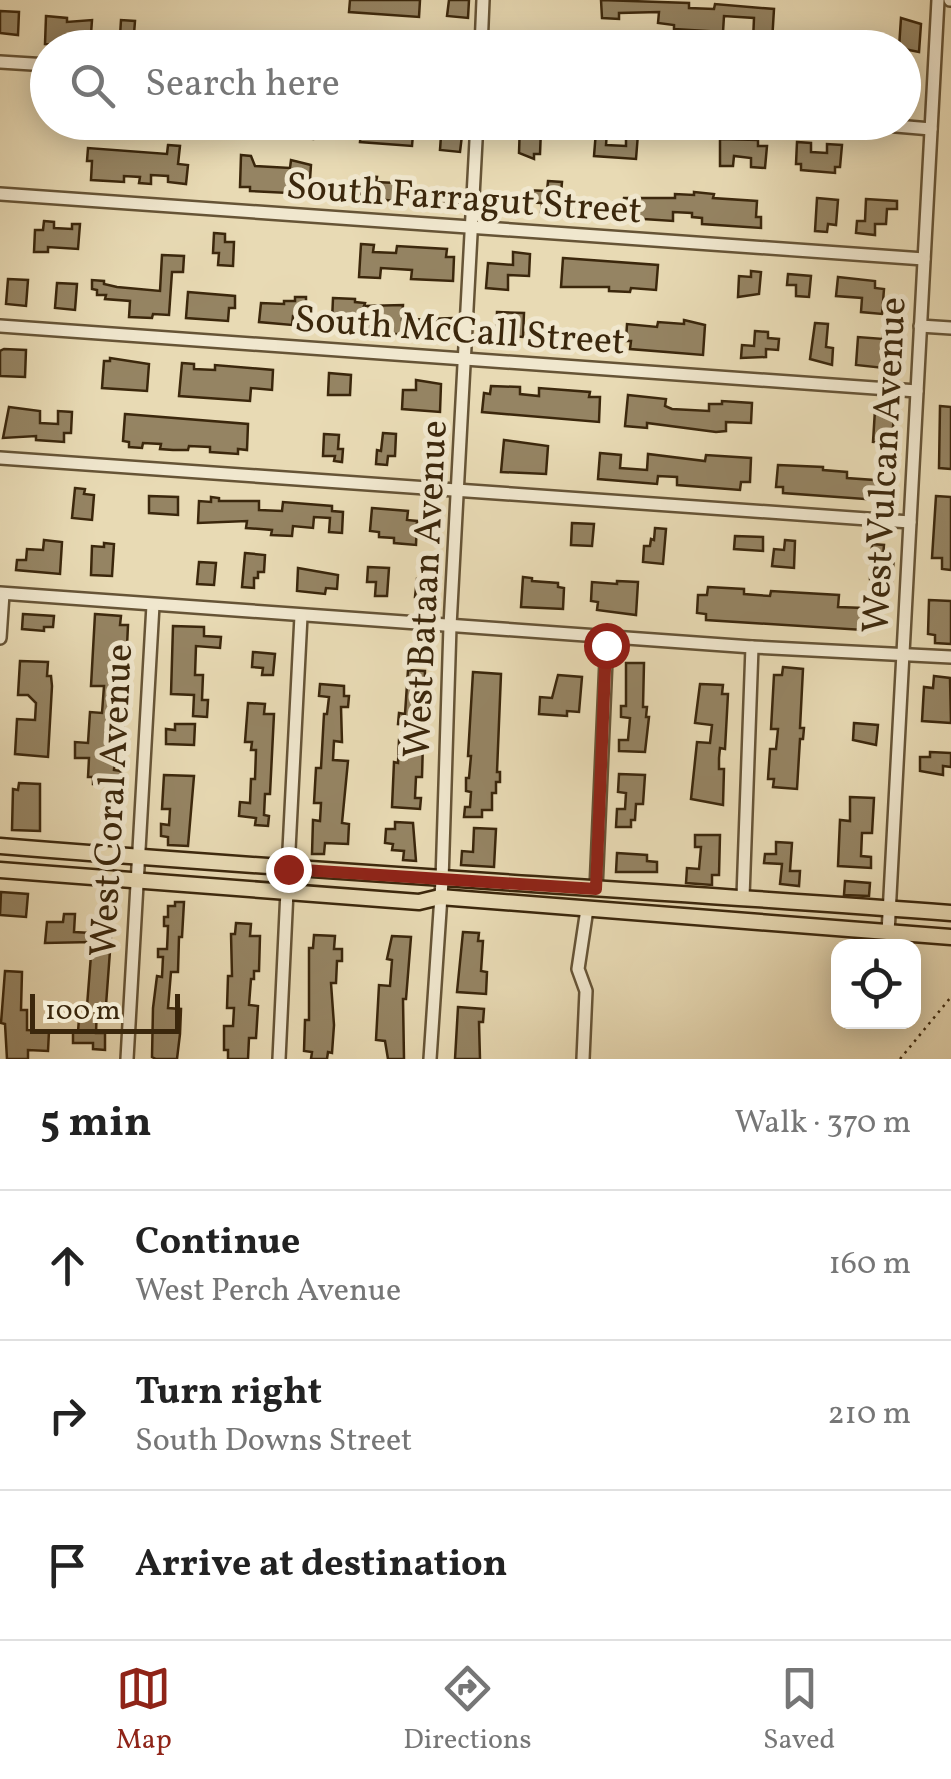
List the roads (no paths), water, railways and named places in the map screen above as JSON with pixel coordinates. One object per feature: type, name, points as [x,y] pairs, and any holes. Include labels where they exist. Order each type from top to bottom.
[{"type":"main road","points":[[0,846],[951,914]]},
{"type":"main road","points":[[0,870],[419,902],[440,897],[951,936]]},
{"type":"street","points":[[482,30],[484,0]]},
{"type":"street","name":"West Vulcan Avenue","points":[[888,933],[938,0]]},
{"type":"street","points":[[0,62],[30,64]]},
{"type":"street","points":[[921,127],[931,128]]},
{"type":"street","name":"West Bataan Avenue","points":[[430,1059],[442,880],[450,626],[476,140]]},
{"type":"street","name":"South Farragut Street","points":[[0,194],[924,259]]},
{"type":"street","name":"South McCall Street","points":[[0,326],[917,391]]},
{"type":"street","points":[[920,326],[951,328]]},
{"type":"street","points":[[0,458],[910,522]]},
{"type":"street","points":[[0,638],[2,593],[607,638],[951,657]]},
{"type":"street","name":"West Coral Avenue","points":[[126,1059],[153,605]]},
{"type":"street","points":[[288,869],[301,616]]},
{"type":"street","points":[[596,889],[607,638]]},
{"type":"street","points":[[744,897],[752,647]]},
{"type":"street","points":[[279,1059],[286,891]]},
{"type":"street","points":[[583,1059],[586,991],[578,969],[587,908]]}]
